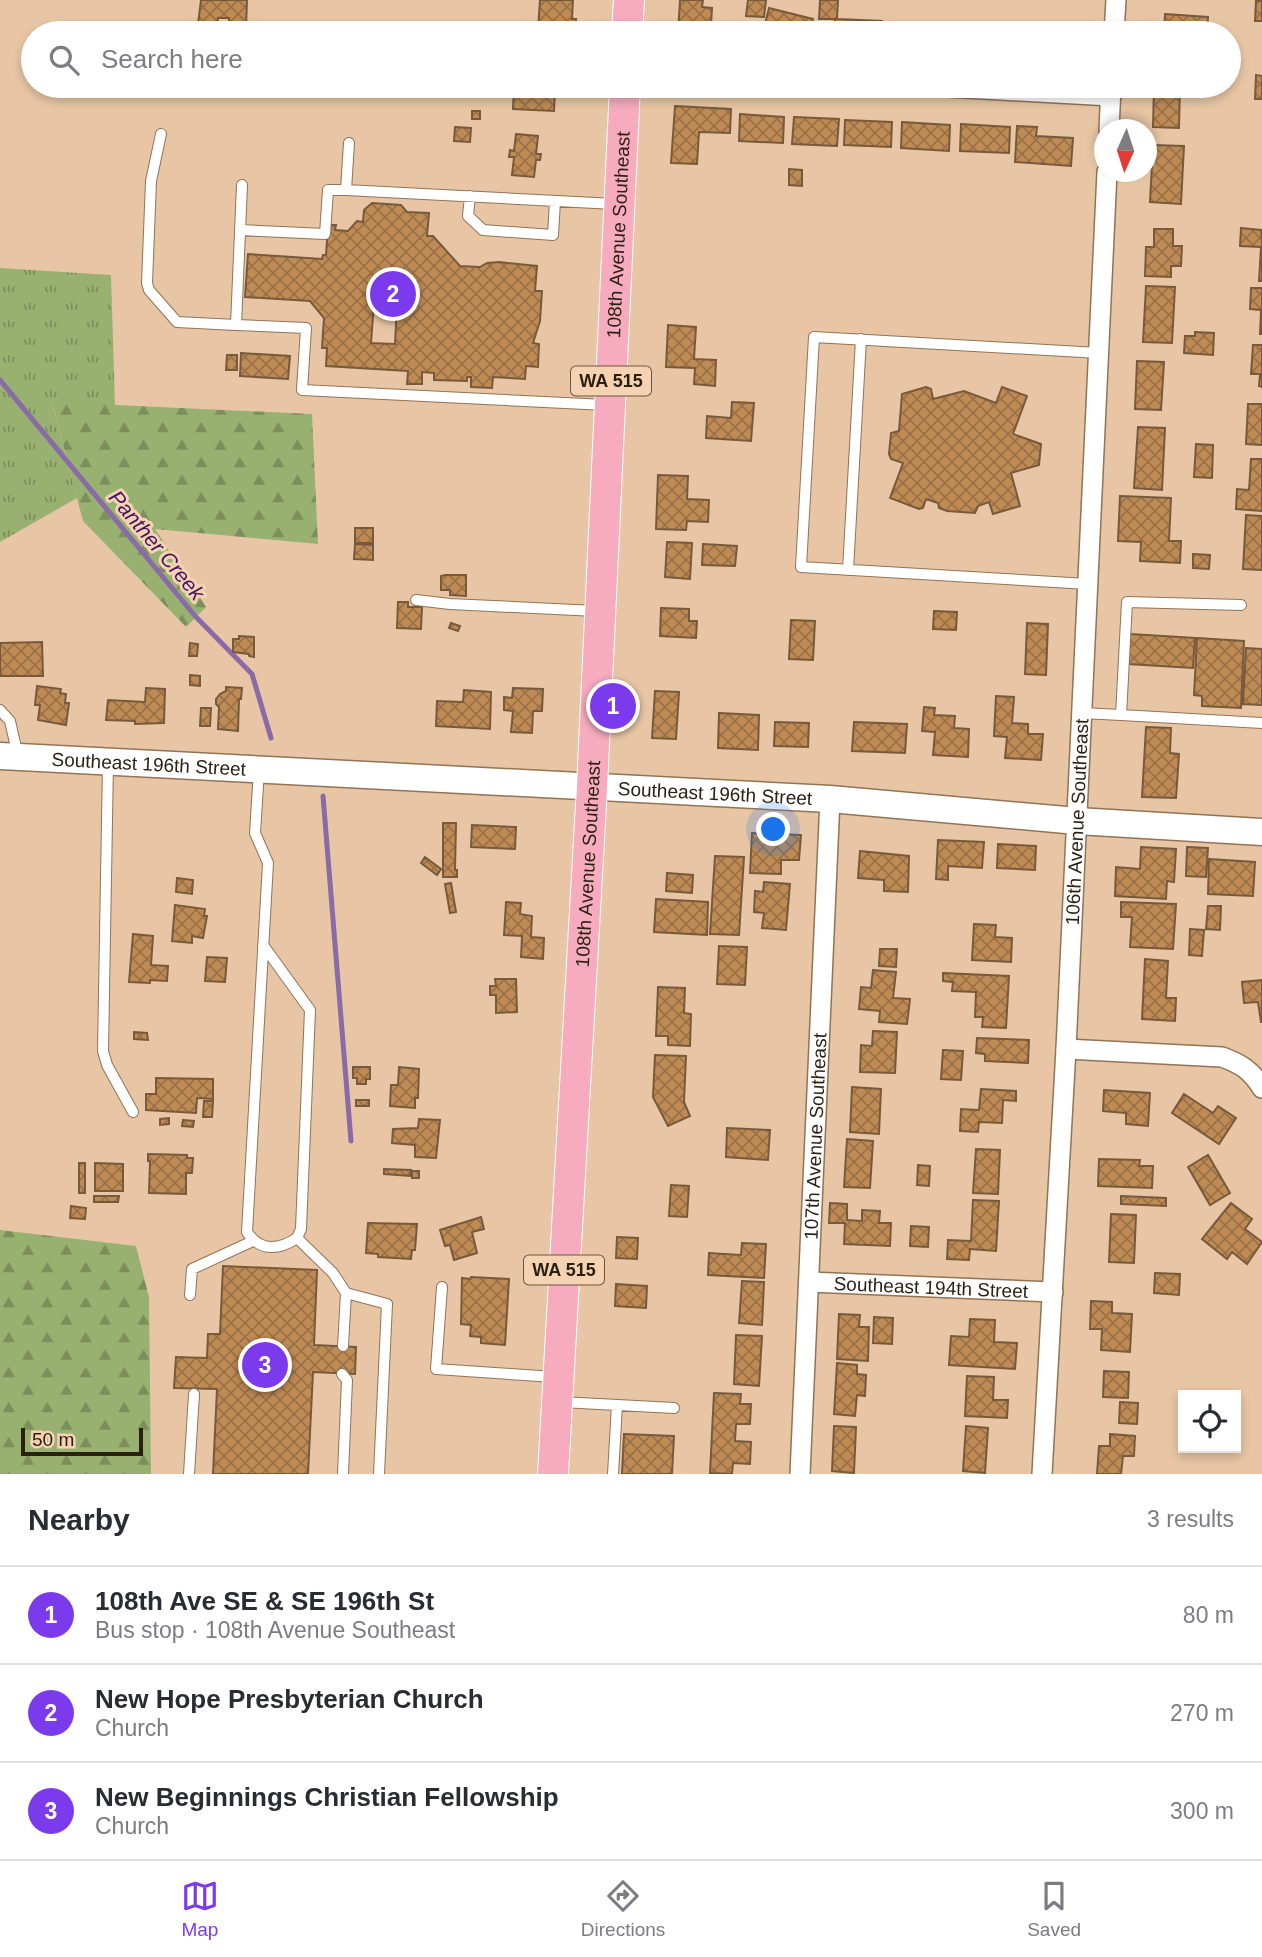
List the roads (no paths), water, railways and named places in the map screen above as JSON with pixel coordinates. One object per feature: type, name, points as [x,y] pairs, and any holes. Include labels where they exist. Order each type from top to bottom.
[{"type":"main road","points":[[628,21],[629,0]]},
{"type":"main road","name":"108th Avenue Southeast","points":[[553,1474],[592,787],[624,98]]},
{"type":"street","points":[[1115,21],[1116,0]]},
{"type":"street","points":[[1110,119],[1111,98]]},
{"type":"street","name":"106th Avenue Southeast","points":[[1042,1474],[1066,1049],[1107,182]]},
{"type":"street","name":"Southeast 196th Street","points":[[9,756],[830,799],[1077,821],[1262,832]]},
{"type":"street","name":"107th Avenue Southeast","points":[[800,1474],[830,799]]},
{"type":"street","points":[[1066,1049],[1222,1057],[1243,1065],[1262,1088]]},
{"type":"street","name":"Southeast 194th Street","points":[[809,1282],[1053,1292]]},
{"type":"lane","points":[[161,134],[151,181],[147,284],[149,290],[177,322],[306,328],[302,390],[610,406]]},
{"type":"lane","points":[[346,190],[349,143]]},
{"type":"lane","points":[[236,325],[243,185]]},
{"type":"lane","points":[[240,230],[325,234],[328,190],[619,204]]},
{"type":"lane","points":[[470,197],[468,216],[483,230],[553,235],[555,201]]},
{"type":"lane","points":[[1088,584],[801,567],[814,337],[1099,353]]},
{"type":"lane","points":[[848,570],[861,340]]},
{"type":"lane","points":[[416,600],[600,611]]},
{"type":"lane","points":[[1121,715],[1127,602],[1241,605]]},
{"type":"lane","points":[[0,710],[10,721],[9,756]]},
{"type":"lane","points":[[1082,713],[1262,723]]},
{"type":"lane","points":[[108,761],[103,1051],[107,1065],[133,1112]]},
{"type":"lane","points":[[259,769],[255,832],[268,863],[263,945],[247,1232],[253,1241],[266,1247],[278,1248],[297,1238],[301,1229],[310,1010],[263,945]]},
{"type":"lane","points":[[297,1238],[333,1273],[346,1293],[343,1346]]},
{"type":"lane","points":[[190,1296],[192,1269],[253,1241]]},
{"type":"lane","points":[[442,1287],[436,1369],[558,1390],[617,1405],[674,1408]]},
{"type":"lane","points":[[346,1293],[387,1304],[379,1474]]},
{"type":"lane","points":[[342,1374],[347,1380],[342,1474]]},
{"type":"lane","points":[[189,1474],[194,1394]]},
{"type":"lane","points":[[613,1474],[617,1405]]},
{"type":"waterway","name":"Panther Creek","points":[[0,380],[196,617],[252,674],[271,738]]},
{"type":"waterway","name":"Panther Creek","points":[[323,796],[351,1141]]},
{"type":"place","name":"New Hope Presbyterian Church","points":[[393,294]]},
{"type":"place","name":"108th Ave SE & SE 196th St","points":[[613,706]]},
{"type":"place","name":"New Beginnings Christian Fellowship","points":[[265,1365]]}]
